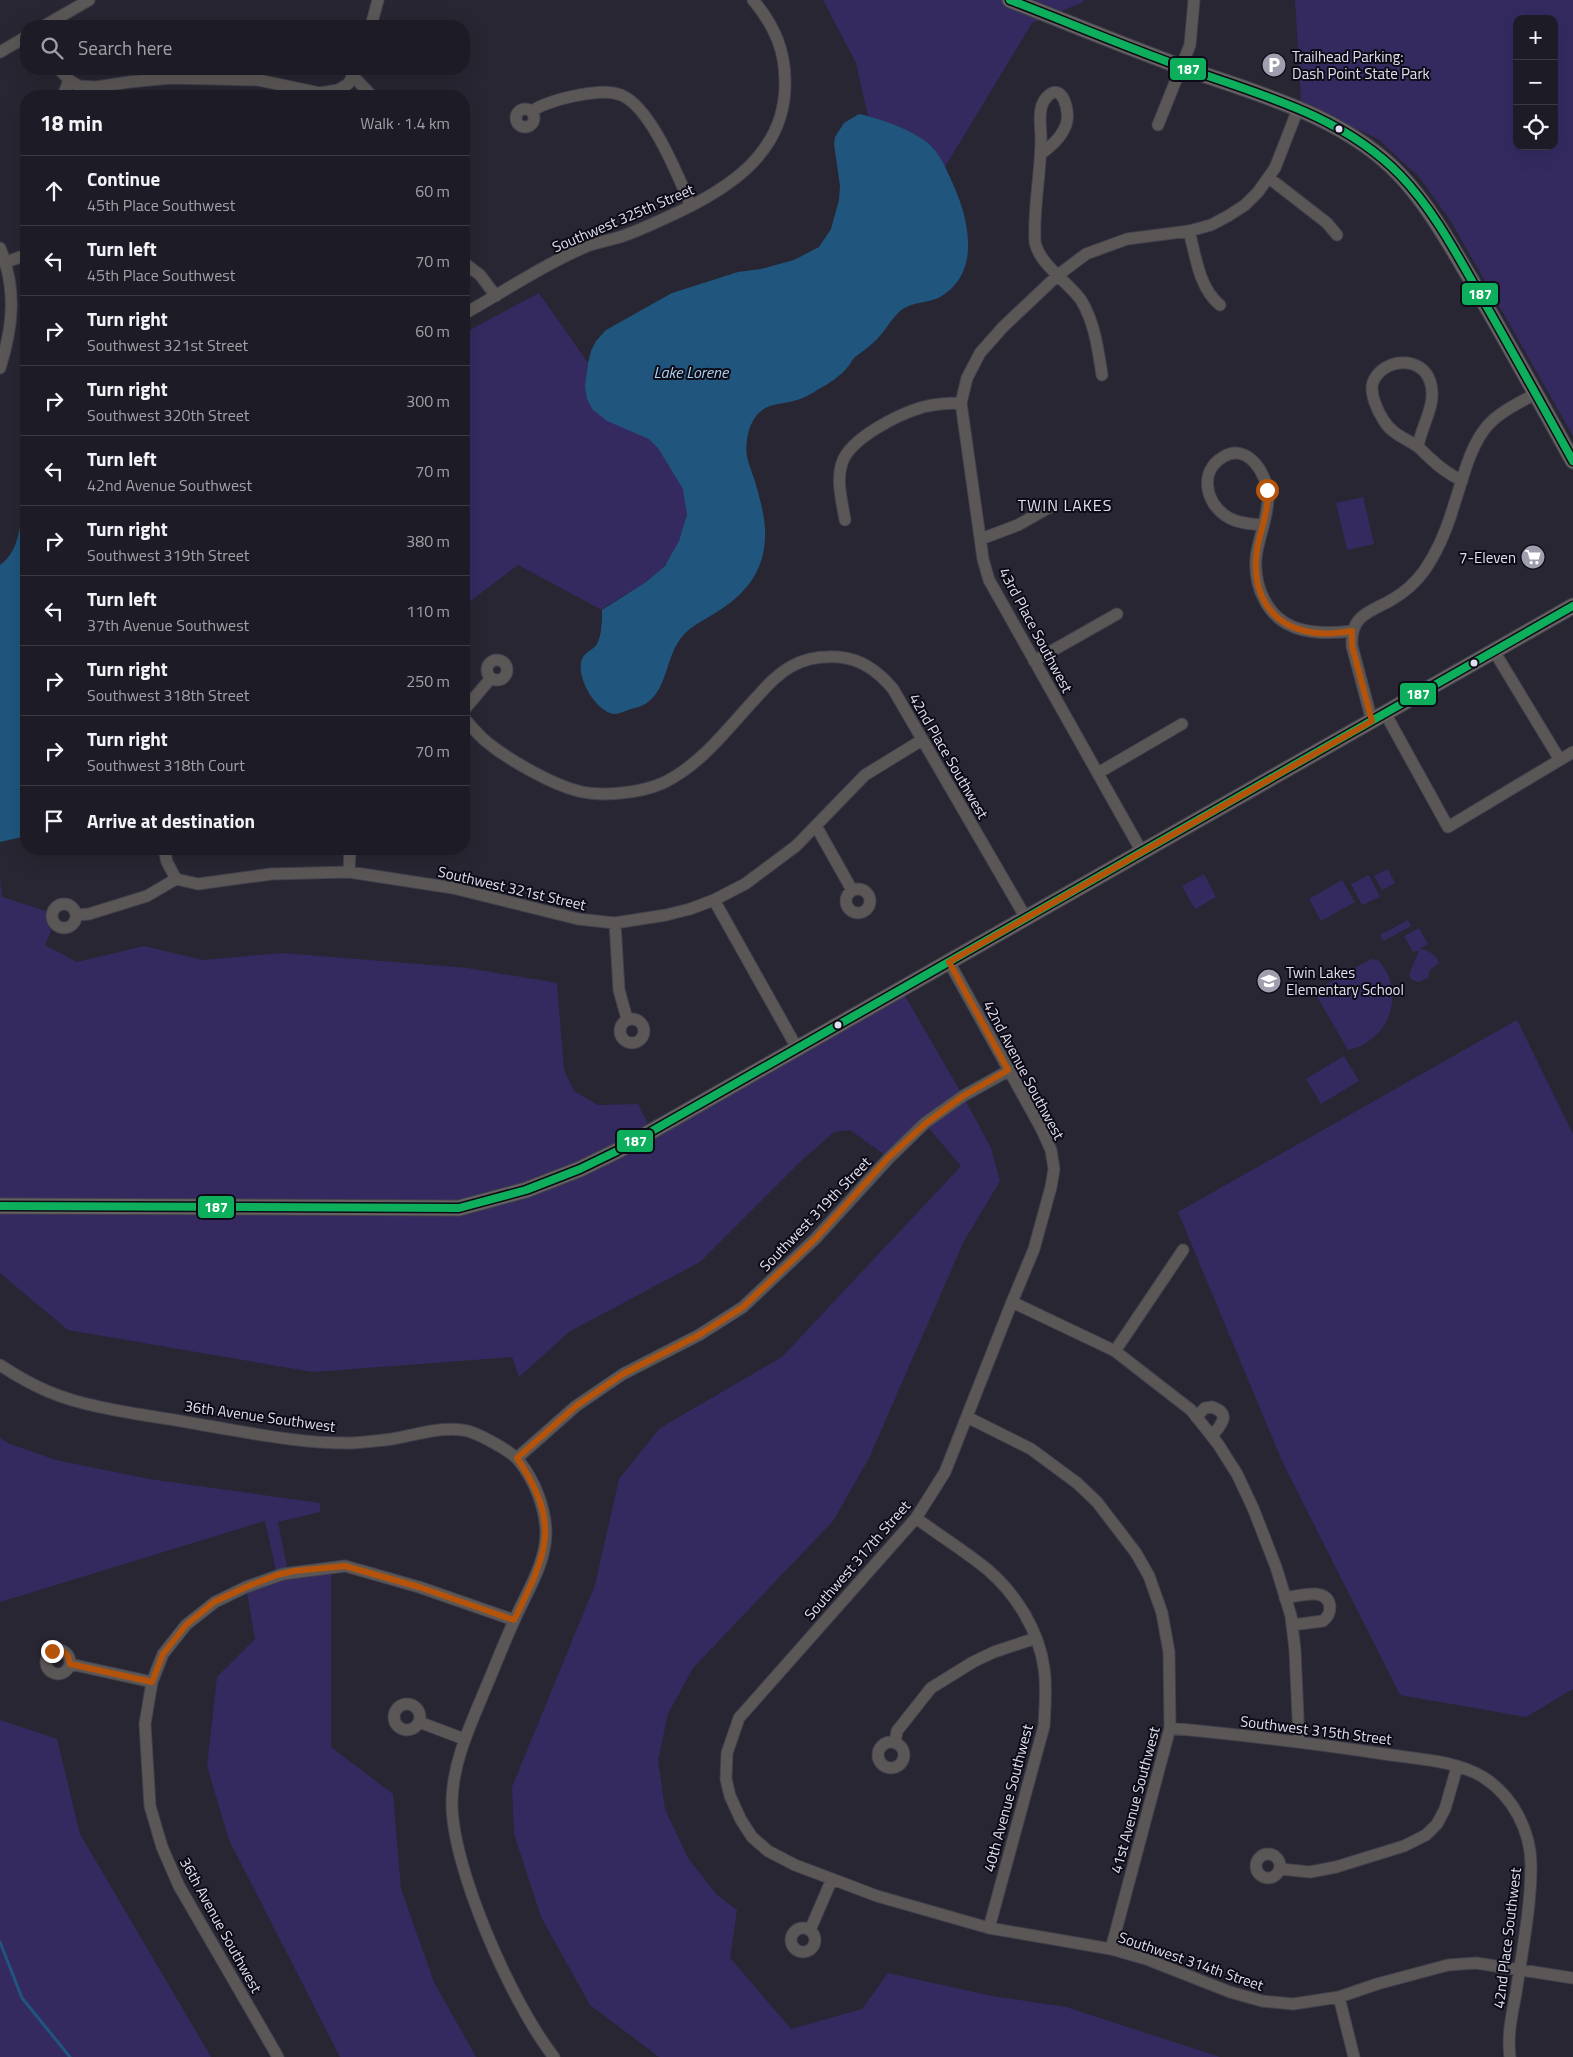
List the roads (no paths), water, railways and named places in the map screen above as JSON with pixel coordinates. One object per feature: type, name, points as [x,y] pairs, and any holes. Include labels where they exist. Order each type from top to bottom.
[{"type":"main road","points":[[1010,0],[1298,109],[1329,123],[1360,142],[1382,159],[1415,192],[1442,231],[1573,461]]},
{"type":"main road","points":[[0,1206],[458,1208],[526,1190],[580,1169],[617,1151],[1573,606]]},
{"type":"street","points":[[54,20],[88,0]]},
{"type":"street","points":[[373,20],[378,0]]},
{"type":"street","name":"Southwest 325th Street","points":[[470,311],[561,259],[591,245],[620,237],[713,196],[742,175],[760,155],[776,129],[785,95],[785,65],[774,30],[766,15],[753,0]]},
{"type":"street","points":[[1158,125],[1190,45],[1194,0]]},
{"type":"street","points":[[0,52],[20,40]]},
{"type":"street","points":[[64,75],[86,90]]},
{"type":"street","points":[[101,90],[171,78],[258,80],[306,90]]},
{"type":"street","points":[[65,90],[69,80]]},
{"type":"street","points":[[328,90],[348,83],[361,90]]},
{"type":"street","points":[[532,111],[573,96],[599,92],[620,95],[635,103],[651,125],[692,206]]},
{"type":"street","points":[[1041,154],[1056,140],[1067,122],[1067,105],[1063,97],[1058,94],[1052,93],[1046,97],[1042,107],[1035,242],[1040,254],[1077,295],[1089,316],[1102,376]]},
{"type":"street","points":[[845,520],[839,476],[842,462],[851,448],[870,433],[908,412],[933,405],[961,403],[967,378],[980,353],[1003,327],[1058,275],[1086,254],[1119,242],[1189,231],[1211,225],[1245,205],[1268,178],[1284,148],[1298,109]]},
{"type":"street","points":[[1268,178],[1327,223],[1337,235]]},
{"type":"street","points":[[1189,231],[1204,287],[1211,298],[1220,305]]},
{"type":"street","points":[[0,248],[6,262],[13,296],[8,344],[0,368]]},
{"type":"street","points":[[6,262],[20,257]]},
{"type":"street","points":[[470,268],[480,275],[496,296]]},
{"type":"street","points":[[1418,447],[1432,401],[1430,381],[1416,364],[1408,362],[1399,363],[1388,367],[1373,382],[1372,390],[1384,422],[1398,436],[1418,447],[1443,470],[1462,481]]},
{"type":"street","points":[[1536,394],[1501,414],[1481,433],[1440,544],[1422,574],[1401,594],[1363,615],[1352,631],[1352,646],[1378,717],[1448,826],[1573,752]]},
{"type":"street","name":"43rd Place Southwest","points":[[961,403],[989,580],[1142,852]]},
{"type":"street","points":[[1262,526],[1227,517],[1211,499],[1207,478],[1212,467],[1222,457],[1241,452],[1250,458],[1259,469],[1266,483],[1268,495],[1256,559],[1257,580],[1265,602],[1275,616],[1293,628],[1311,632],[1352,631]]},
{"type":"street","points":[[981,539],[1018,525],[1050,507]]},
{"type":"street","points":[[1034,661],[1118,614]]},
{"type":"street","points":[[1494,651],[1560,760]]},
{"type":"street","name":"42nd Place Southwest","points":[[470,724],[487,742],[515,761],[578,791],[610,794],[636,790],[663,783],[684,769],[712,746],[783,672],[792,666],[812,658],[852,659],[874,670],[893,689],[1026,918]]},
{"type":"street","points":[[470,703],[491,678]]},
{"type":"street","points":[[1098,773],[1182,724]]},
{"type":"street","name":"Southwest 321st Street","points":[[176,879],[198,884],[271,874],[349,872],[453,888],[578,920],[615,923],[666,915],[714,900],[745,884],[796,846],[866,775],[922,740]]},
{"type":"street","points":[[816,826],[852,890]]},
{"type":"street","points":[[76,915],[89,914],[147,896],[176,879],[165,855]]},
{"type":"street","points":[[349,872],[350,855]]},
{"type":"street","points":[[714,900],[797,1048]]},
{"type":"street","points":[[615,923],[619,990],[628,1019]]},
{"type":"street","name":"42nd Avenue Southwest","points":[[949,962],[1041,1128],[1051,1150],[1054,1169],[1051,1187],[1034,1249],[1012,1302]]},
{"type":"street","name":"Southwest 319th Street","points":[[517,1458],[576,1406],[623,1374],[699,1335],[743,1307],[815,1239],[888,1158],[925,1124],[963,1096],[1008,1070]]},
{"type":"street","points":[[1114,1351],[1183,1250]]},
{"type":"street","points":[[1012,1302],[1114,1351],[1165,1388],[1196,1417],[1212,1436],[1237,1474],[1253,1508],[1286,1598],[1292,1624],[1300,1741]]},
{"type":"street","name":"Southwest 317th Street","points":[[832,1879],[794,1865],[768,1850],[752,1837],[741,1820],[730,1796],[725,1764],[730,1742],[739,1718],[916,1518],[944,1472],[1012,1302]]},
{"type":"street","name":"36th Avenue Southwest","points":[[0,1365],[49,1392],[87,1404],[291,1439],[349,1443],[390,1439],[450,1429],[469,1431],[517,1458]]},
{"type":"street","points":[[1196,1417],[1205,1408],[1212,1407],[1221,1412],[1223,1423],[1212,1436]]},
{"type":"street","name":"41st Avenue Southwest","points":[[967,1417],[1031,1449],[1077,1483],[1097,1502],[1136,1553],[1149,1576],[1162,1613],[1169,1652],[1170,1728],[1111,1949]]},
{"type":"street","points":[[517,1458],[534,1482],[543,1509],[546,1533],[542,1558],[464,1739],[454,1782],[452,1801],[454,1826],[462,1863],[486,1930],[504,1971],[531,2022],[554,2057]]},
{"type":"street","name":"40th Avenue Southwest","points":[[916,1518],[988,1570],[1012,1595],[1036,1638],[1044,1668],[1046,1700],[1044,1726],[989,1928]]},
{"type":"street","name":"36th Avenue Southwest","points":[[278,2057],[178,1886],[162,1847],[150,1806],[146,1724],[152,1682],[163,1654],[186,1625],[214,1602],[277,1575],[294,1571],[345,1566],[427,1589],[514,1620]]},
{"type":"street","points":[[1286,1598],[1315,1594],[1324,1597],[1329,1604],[1329,1614],[1323,1621],[1292,1624]]},
{"type":"street","points":[[894,1743],[897,1731],[931,1688],[973,1662],[994,1652],[1036,1638]]},
{"type":"street","points":[[70,1664],[152,1682]]},
{"type":"street","points":[[419,1722],[464,1739]]},
{"type":"street","name":"Southwest 315th Street","points":[[1170,1728],[1300,1741],[1444,1763],[1457,1767]]},
{"type":"street","points":[[1280,1869],[1310,1872],[1336,1867],[1404,1846],[1426,1836],[1437,1824],[1445,1809],[1457,1767]]},
{"type":"street","name":"42nd Place Southwest","points":[[1457,1767],[1481,1777],[1494,1786],[1516,1810],[1529,1844],[1531,1864],[1530,1890],[1511,2026],[1510,2057]]},
{"type":"street","points":[[810,1930],[832,1879]]},
{"type":"street","name":"Southwest 314th Street","points":[[832,1879],[877,1896],[989,1928],[1111,1949],[1146,1959],[1230,1992],[1262,2001],[1293,2004],[1339,1997],[1448,1965],[1476,1963],[1573,1978]]},
{"type":"street","points":[[1339,1997],[1354,2057]]},
{"type":"water","name":"Lake Lorene","points":[[859,114],[888,122],[909,131],[927,142],[939,156],[958,196],[967,228],[967,260],[962,274],[953,287],[940,297],[914,304],[899,312],[878,338],[855,357],[846,369],[833,380],[803,398],[771,406],[757,415],[749,429],[746,452],[760,501],[765,528],[765,543],[758,569],[752,580],[735,599],[684,634],[675,647],[664,679],[654,697],[646,704],[635,708],[616,714],[609,712],[601,708],[584,683],[581,674],[583,657],[596,646],[599,640],[602,610],[646,582],[665,566],[679,541],[687,515],[683,489],[658,448],[649,439],[607,421],[593,410],[587,399],[585,386],[591,351],[596,341],[606,330],[672,293],[738,272],[761,269],[794,260],[819,247],[831,229],[839,200],[840,186],[834,144],[835,137],[844,123]]},
{"type":"water","points":[[20,527],[20,837],[0,842],[0,565],[12,552]]},
{"type":"waterway","points":[[0,1942],[22,1998],[70,2057]]},
{"type":"place","name":"Trailhead Parking: Dash Point State Park","points":[[1274,65]]},
{"type":"place","name":"7-Eleven","points":[[1533,557]]},
{"type":"place","name":"Twin Lakes Elementary School","points":[[1269,981]]},
{"type":"district","name":"TWIN LAKES","points":[[1065,505]]}]
